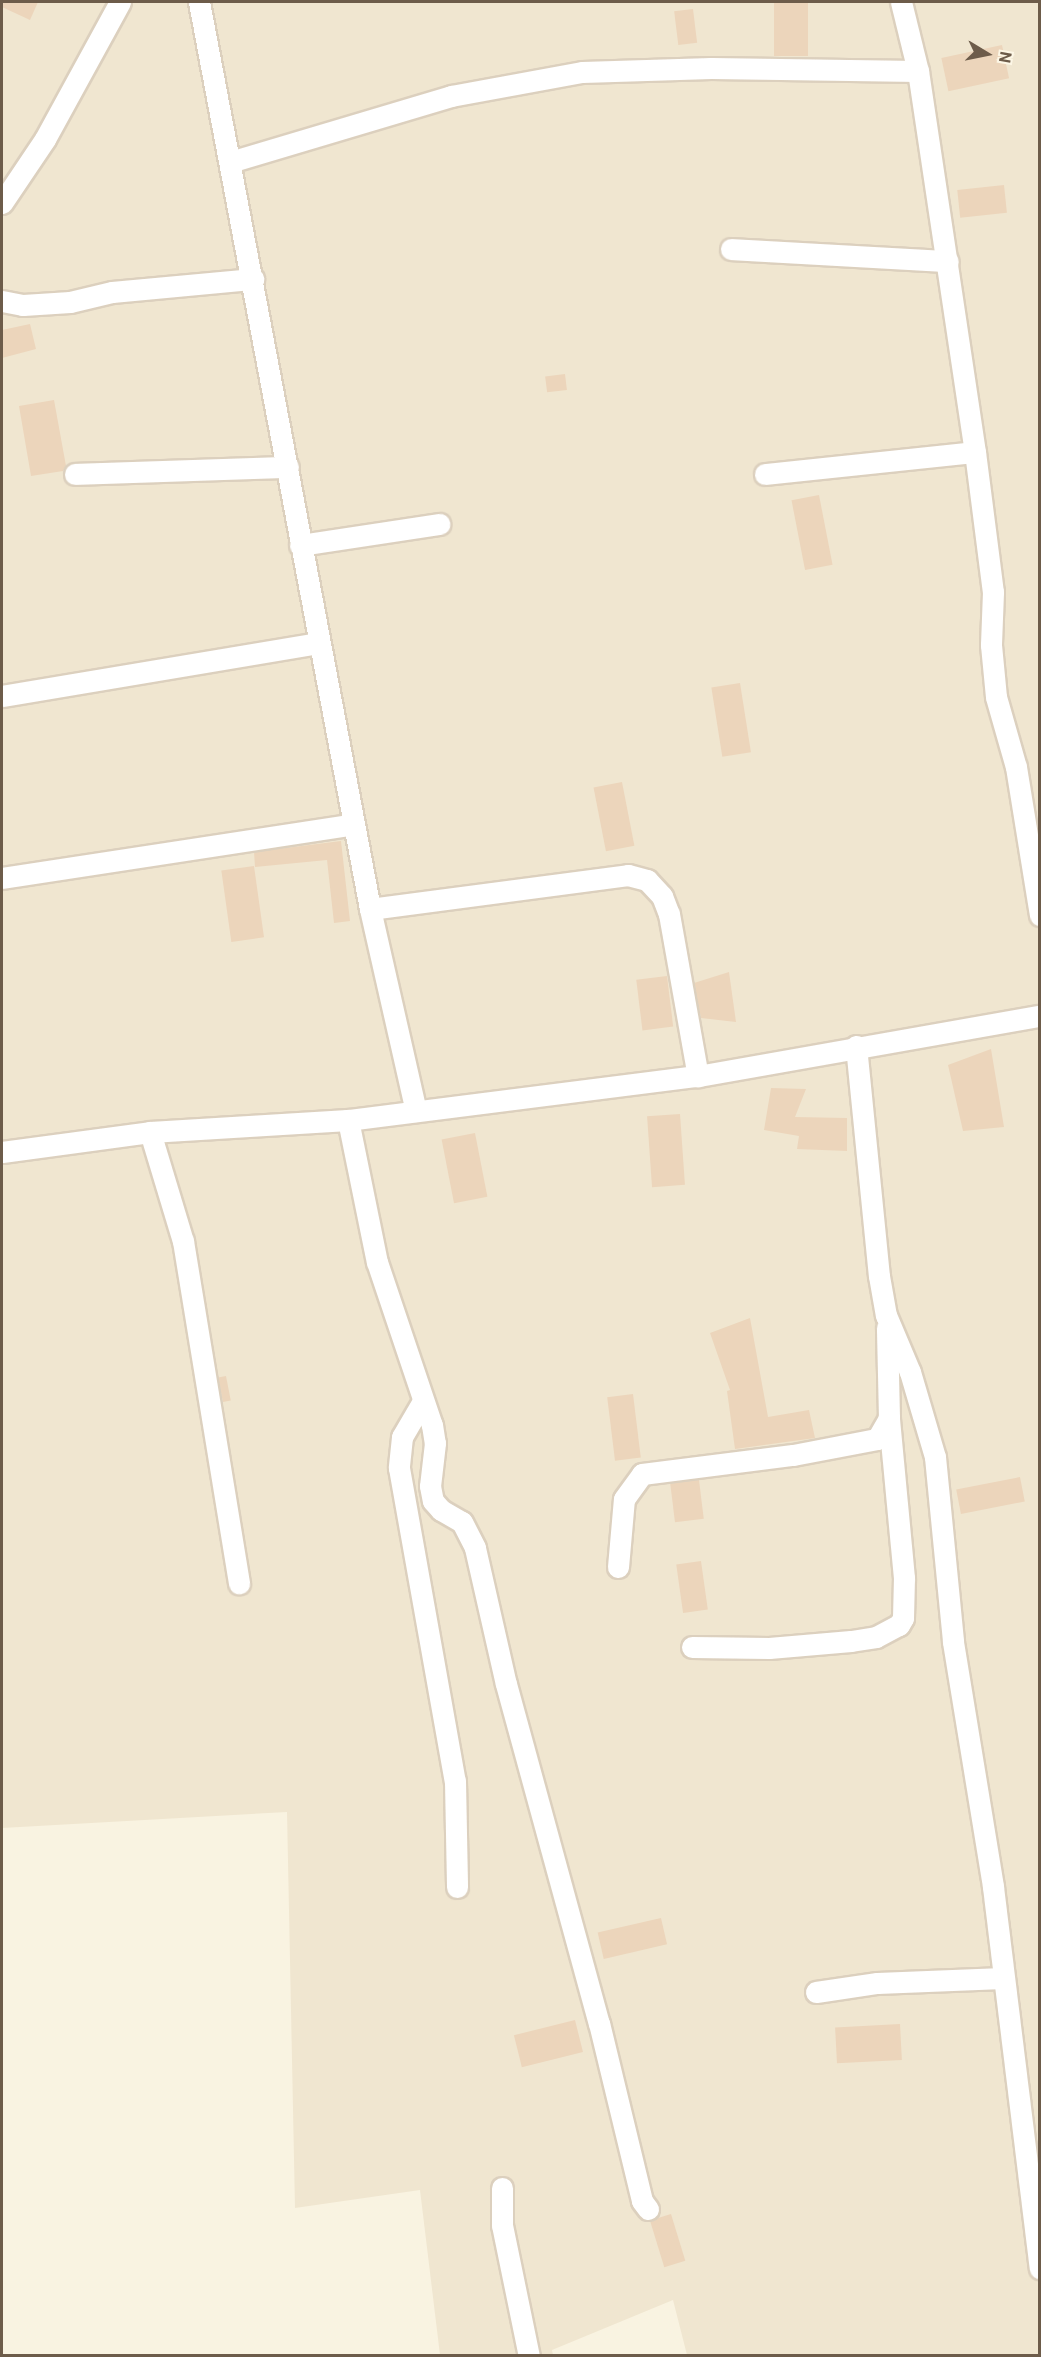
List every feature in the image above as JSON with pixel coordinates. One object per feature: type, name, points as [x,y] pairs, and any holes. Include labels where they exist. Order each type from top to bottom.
[{"type":"street","points":[[2,203],[45,139],[120,2]]},
{"type":"street","points":[[199,2],[253,279],[318,643],[370,909],[416,1111]]},
{"type":"street","points":[[901,2],[918,71],[975,452],[993,592],[991,645],[996,697],[1016,766],[1040,915]]},
{"type":"street","points":[[230,162],[451,96],[582,72],[711,68],[918,71]]},
{"type":"street","points":[[731,249],[948,261]]},
{"type":"street","points":[[2,301],[23,305],[70,302],[112,292],[253,279]]},
{"type":"street","points":[[765,474],[975,452]]},
{"type":"street","points":[[75,474],[288,468]]},
{"type":"street","points":[[300,545],[439,524]]},
{"type":"street","points":[[2,696],[318,643]]},
{"type":"street","points":[[2,878],[354,824]]},
{"type":"street","points":[[370,909],[628,874],[647,880],[662,896],[669,914],[698,1076]]},
{"type":"street","points":[[2,1152],[150,1132],[348,1120],[698,1076],[856,1046],[1040,1016]]},
{"type":"street","points":[[693,1647],[768,1648],[851,1641],[876,1637],[899,1625],[903,1618],[904,1578],[889,1418],[886,1316],[879,1276],[856,1046]]},
{"type":"street","points":[[348,1120],[377,1262],[435,1443],[430,1486],[433,1501],[441,1510],[462,1522],[475,1548],[506,1684],[599,2024],[642,2201],[648,2209]]},
{"type":"street","points":[[150,1132],[183,1241],[239,1583]]},
{"type":"street","points":[[886,1316],[910,1372],[935,1457],[953,1642],[993,1887],[1040,2268]]},
{"type":"street","points":[[423,1401],[402,1437],[399,1468],[455,1781],[457,1887]]},
{"type":"street","points":[[618,1567],[624,1499],[642,1474],[842,1448],[877,1439],[889,1418]]},
{"type":"street","points":[[816,1992],[877,1983],[1003,1978]]},
{"type":"street","points":[[502,2188],[502,2225],[529,2355]]},
{"type":"shaded area","points":[[2,2],[1039,2],[1039,2355],[687,2355],[673,2300],[552,2350],[553,2355],[440,2355],[420,2190],[295,2208],[287,1812],[2,1828]]},
{"type":"building","points":[[2,2],[38,2],[30,20],[2,7]]},
{"type":"building","points":[[774,2],[808,2],[808,56],[774,56]]},
{"type":"building","points":[[693,9],[697,43],[678,45],[674,11]]},
{"type":"building","points":[[1002,45],[1009,78],[948,91],[941,58]]},
{"type":"building","points":[[1004,185],[1007,213],[960,218],[957,190]]},
{"type":"building","points":[[30,324],[36,349],[2,358],[2,330]]},
{"type":"building","points":[[565,374],[567,390],[547,392],[545,376]]},
{"type":"building","points":[[54,400],[66,466],[63,471],[31,476],[19,406]]},
{"type":"building","points":[[819,495],[833,565],[805,570],[792,500]]},
{"type":"building","points":[[740,683],[751,752],[722,757],[711,688]]},
{"type":"building","points":[[622,782],[634,846],[606,851],[594,788]]},
{"type":"building","points":[[341,841],[350,921],[334,923],[327,860],[255,867],[254,852]]},
{"type":"building","points":[[254,866],[264,937],[231,942],[221,871]]},
{"type":"building","points":[[729,972],[736,1022],[701,1018],[694,983]]},
{"type":"building","points":[[667,976],[673,1027],[642,1030],[636,980]]},
{"type":"building","points":[[991,1049],[1004,1127],[963,1131],[948,1065]]},
{"type":"building","points":[[771,1088],[806,1089],[795,1117],[847,1118],[847,1151],[797,1149],[799,1136],[764,1130]]},
{"type":"building","points":[[680,1114],[685,1185],[652,1187],[647,1116]]},
{"type":"building","points":[[475,1133],[487,1197],[454,1203],[442,1139]]},
{"type":"building","points":[[750,1318],[768,1417],[809,1410],[815,1438],[735,1449],[727,1391],[730,1390],[710,1333]]},
{"type":"building","points":[[226,1376],[231,1401],[223,1402],[218,1378]]},
{"type":"building","points":[[633,1394],[641,1458],[615,1461],[607,1397]]},
{"type":"building","points":[[1020,1477],[1025,1502],[961,1514],[956,1489]]},
{"type":"building","points":[[699,1480],[704,1519],[675,1522],[670,1484]]},
{"type":"building","points":[[701,1561],[708,1610],[683,1613],[676,1564]]},
{"type":"building","points":[[661,1918],[667,1944],[604,1959],[598,1933]]},
{"type":"building","points":[[575,2020],[583,2052],[522,2067],[514,2035]]},
{"type":"building","points":[[900,2024],[902,2060],[837,2063],[835,2027]]},
{"type":"building","points":[[671,2214],[685,2261],[664,2267],[650,2220]]}]
